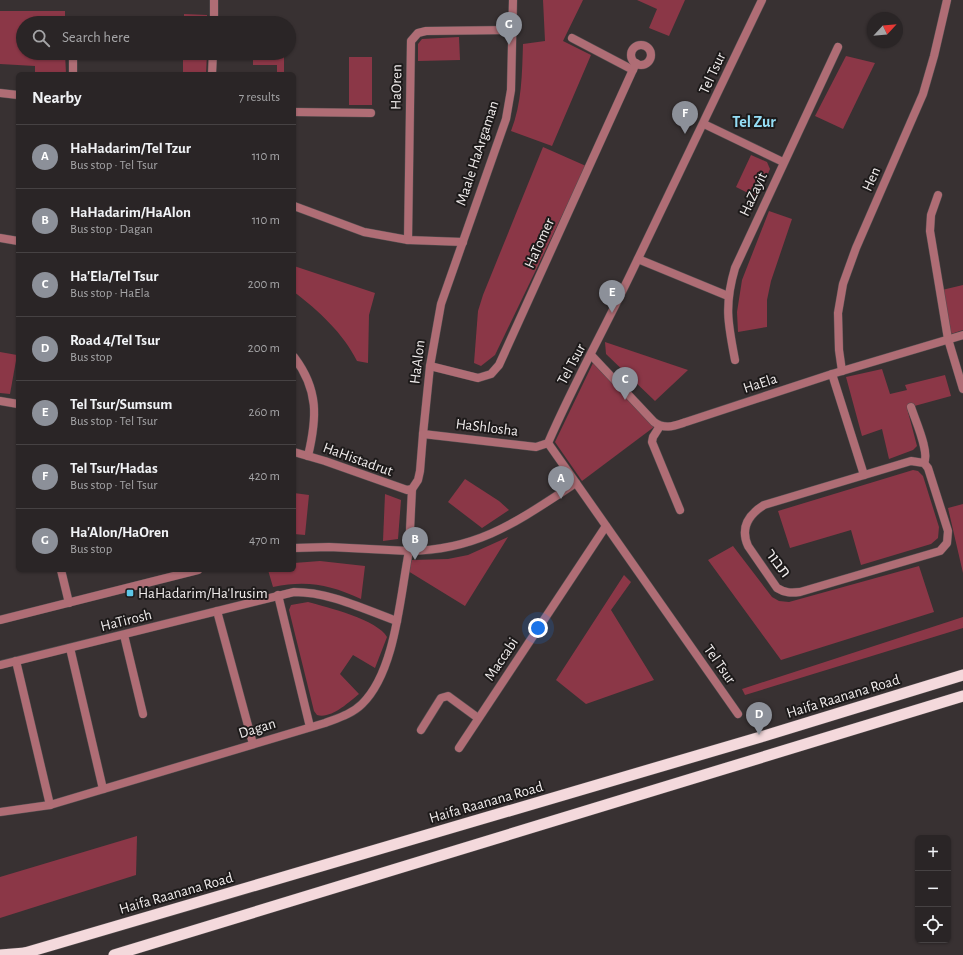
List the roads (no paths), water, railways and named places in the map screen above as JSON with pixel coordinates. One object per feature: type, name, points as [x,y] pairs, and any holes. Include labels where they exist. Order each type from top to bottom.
[{"type":"highway","name":"Haifa Raanana Road","points":[[0,955],[21,954],[756,738],[963,675]]},
{"type":"highway","points":[[114,955],[963,696]]},
{"type":"street","points":[[214,0],[214,16]]},
{"type":"street","name":"Maale HaArgaman","points":[[463,242],[506,119],[511,90],[513,0]]},
{"type":"street","name":"Tel Tsur","points":[[738,714],[548,443],[565,404],[591,355],[704,124],[762,0]]},
{"type":"street","name":"Hen","points":[[842,371],[839,350],[838,313],[843,284],[856,248],[923,94],[934,56],[947,0]]},
{"type":"street","name":"HaOren","points":[[408,240],[411,41],[418,33],[426,31],[513,30]]},
{"type":"street","name":"HaTomer","points":[[430,366],[478,378],[491,374],[499,365],[634,67],[572,38]]},
{"type":"street","name":"HaZayit","points":[[735,360],[729,329],[728,296],[740,255],[838,47]]},
{"type":"street","points":[[73,60],[73,72]]},
{"type":"street","points":[[212,72],[213,60]]},
{"type":"street","points":[[0,93],[16,95]]},
{"type":"street","points":[[296,112],[371,113]]},
{"type":"street","points":[[704,124],[783,162]]},
{"type":"street","points":[[938,195],[931,215],[930,231],[948,339],[963,390]]},
{"type":"street","points":[[296,207],[364,232],[408,240],[463,242]]},
{"type":"street","points":[[0,238],[16,240]]},
{"type":"street","name":"HaAlon","points":[[412,489],[418,480],[420,471],[430,366],[441,304],[463,242]]},
{"type":"street","points":[[638,259],[728,296]]},
{"type":"street","name":"HaEla","points":[[660,426],[672,427],[832,374],[963,335]]},
{"type":"street","points":[[591,355],[660,426],[652,442],[680,510]]},
{"type":"street","points":[[296,360],[306,375],[312,390],[315,407],[314,431],[308,456]]},
{"type":"street","points":[[832,374],[864,475]]},
{"type":"street","points":[[0,401],[16,402]]},
{"type":"street","points":[[911,407],[925,450],[926,459],[924,463]]},
{"type":"street","name":"HaShlosha","points":[[423,434],[536,447],[548,443]]},
{"type":"street","name":"HaHistadrut","points":[[296,453],[398,488],[407,490],[412,489]]},
{"type":"street","name":"תבור","points":[[911,461],[924,463],[928,468],[948,531],[947,543],[945,547],[935,553],[800,592],[783,592],[772,581],[748,546],[744,532],[749,518],[764,505],[864,475],[911,461]]},
{"type":"street","points":[[296,548],[329,547],[430,551],[482,539],[514,524],[576,483]]},
{"type":"street","name":"Dagan","points":[[0,812],[50,805],[103,790],[310,727],[347,714],[362,704],[376,686],[383,671],[397,621],[409,551],[412,489]]},
{"type":"street","name":"Maccabi","points":[[459,748],[606,526]]},
{"type":"street","points":[[61,572],[69,603]]},
{"type":"street","points":[[0,620],[118,592],[179,572]]},
{"type":"street","name":"HaTirosh","points":[[0,665],[294,592],[309,592],[327,595],[397,621]]},
{"type":"street","points":[[278,595],[310,727]]},
{"type":"street","points":[[217,611],[253,744]]},
{"type":"street","points":[[124,635],[144,714]]},
{"type":"street","points":[[70,648],[103,790]]},
{"type":"street","points":[[16,661],[50,805]]},
{"type":"street","points":[[421,730],[441,698],[444,696],[448,696],[478,718]]},
{"type":"place","name":"Ha'Alon/HaOren","points":[[509,45]]},
{"type":"place","name":"Tel Tsur/Hadas","points":[[685,134]]},
{"type":"place","name":"Tel Tsur/Sumsum","points":[[612,313]]},
{"type":"place","name":"Ha'Ela/Tel Tsur","points":[[625,400]]},
{"type":"place","name":"HaHadarim/Tel Tzur","points":[[561,499]]},
{"type":"place","name":"HaHadarim/HaAlon","points":[[415,560]]},
{"type":"place","name":"HaHadarim/Ha'Irusim","points":[[130,593]]},
{"type":"place","name":"Road 4/Tel Tsur","points":[[759,735]]},
{"type":"district","name":"Tel Zur","points":[[754,121]]}]
